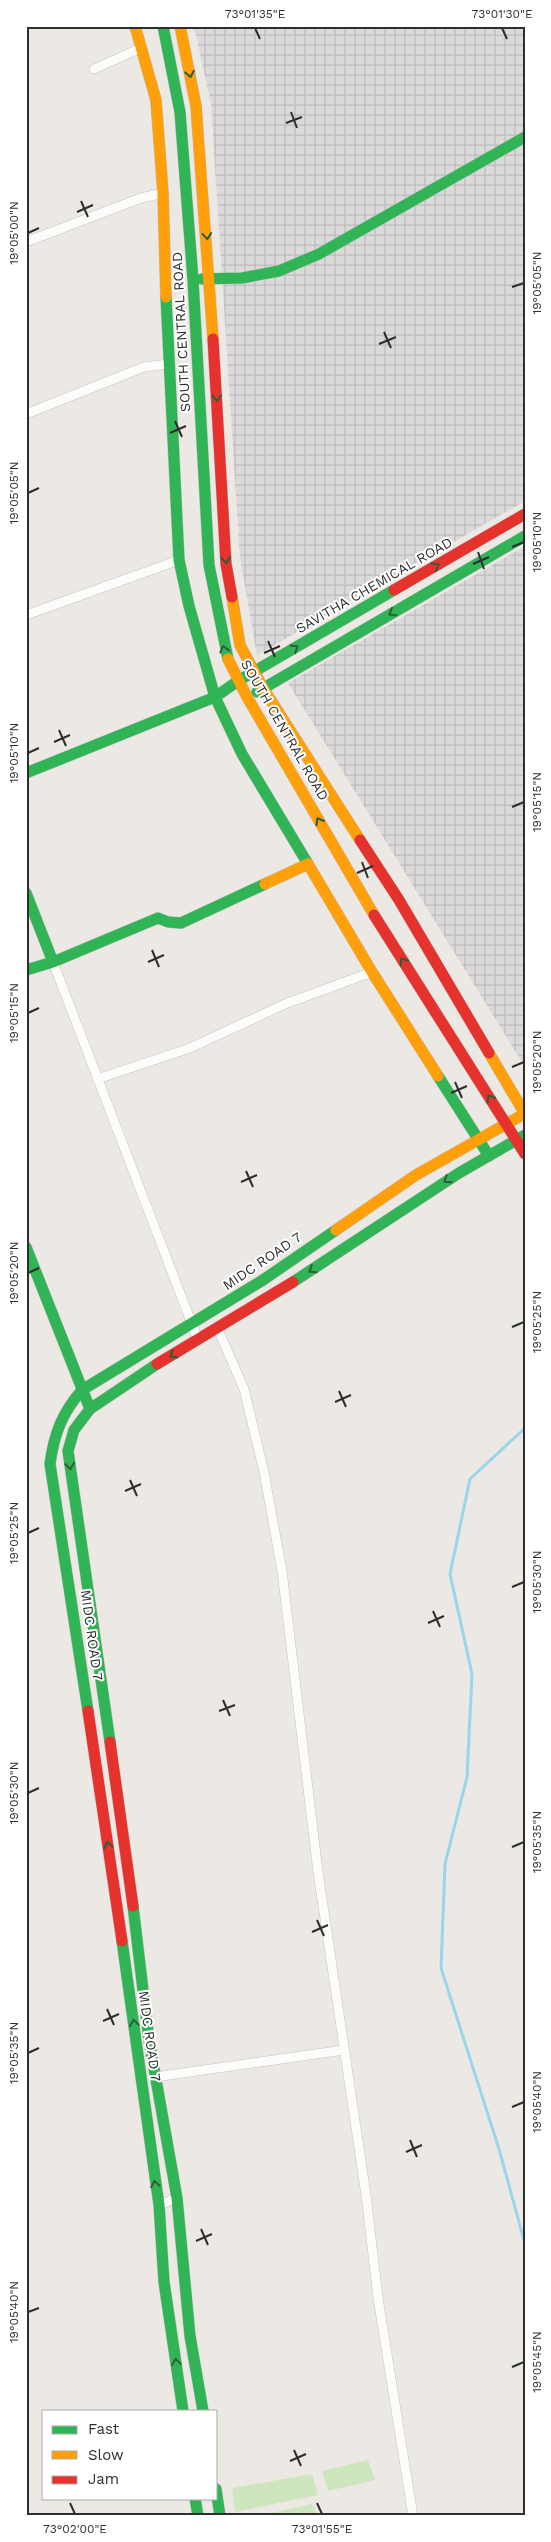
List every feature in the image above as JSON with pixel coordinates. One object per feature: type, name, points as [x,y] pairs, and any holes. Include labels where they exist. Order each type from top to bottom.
[{"type":"street","points":[[134,26],[156,100],[163,193],[168,364],[179,560],[189,606],[215,697],[242,754],[372,972],[489,1156]]},
{"type":"street","name":"SOUTH CENTRAL ROAD","points":[[163,26],[180,112],[193,280],[209,565],[224,653],[247,697],[374,915],[506,1124],[521,1138],[525,1154]]},
{"type":"street","name":"SOUTH CENTRAL ROAD","points":[[180,26],[196,106],[210,279],[226,564],[240,645],[254,672],[399,900],[525,1114]]},
{"type":"street","points":[[94,70],[141,48]]},
{"type":"street","points":[[193,280],[242,278],[279,270],[319,254],[525,137]]},
{"type":"street","points":[[26,242],[140,198],[163,193]]},
{"type":"street","points":[[26,414],[144,367],[168,364]]},
{"type":"street","name":"SAVITHA CHEMICAL ROAD","points":[[26,774],[215,697],[238,681],[525,514]]},
{"type":"street","points":[[247,697],[525,536]]},
{"type":"street","points":[[26,616],[179,560]]},
{"type":"street","points":[[26,970],[53,962],[158,918],[168,922],[181,923],[308,864]]},
{"type":"street","points":[[26,893],[198,1340]]},
{"type":"street","points":[[97,1079],[190,1048],[285,1004],[372,972]]},
{"type":"street","name":"MIDC ROAD 7","points":[[183,2410],[165,2286],[159,2227],[159,2204],[112,1869],[50,1464],[55,1427],[68,1406],[82,1390],[264,1280],[416,1175],[525,1114]]},
{"type":"street","name":"MIDC ROAD 7","points":[[203,2410],[190,2336],[177,2198],[156,2077],[128,1866],[68,1451],[74,1430],[90,1409],[139,1375],[267,1299],[458,1173],[521,1138]]},
{"type":"street","points":[[26,1247],[90,1409]]},
{"type":"street","points":[[217,1328],[244,1389],[264,1472],[282,1571],[318,1872],[378,2298],[413,2516]]},
{"type":"street","points":[[62,1533],[79,1532]]},
{"type":"street","points":[[112,1869],[128,1866]]},
{"type":"street","points":[[156,2077],[344,2050]]},
{"type":"street","points":[[159,2204],[177,2198]]},
{"type":"street","points":[[195,2500],[198,2516]]},
{"type":"street","points":[[218,2500],[220,2516]]},
{"type":"shaded area","points":[[194,26],[525,26],[525,501],[257,655],[240,558],[211,104]]},
{"type":"shaded area","points":[[525,546],[525,1067],[288,683]]},
{"type":"green space","points":[[368,2460],[375,2480],[328,2491],[322,2471]]},
{"type":"green space","points":[[312,2474],[318,2495],[235,2512],[232,2488]]},
{"type":"green space","points":[[312,2504],[318,2516],[258,2516]]},
{"type":"waterway","points":[[525,1428],[470,1479],[450,1574],[472,1674],[467,1777],[445,1864],[441,1968],[499,2149],[525,2244]]},
{"type":"traffic: fast","points":[[163,26],[180,112],[193,280],[209,565],[228,659]]},
{"type":"traffic: fast","points":[[202,279],[242,278],[279,271],[319,254],[525,137]]},
{"type":"traffic: fast","points":[[166,297],[179,560],[189,606],[215,697],[242,754],[308,864]]},
{"type":"traffic: fast","points":[[257,692],[525,536]]},
{"type":"traffic: fast","points":[[26,773],[215,697],[238,681],[394,590]]},
{"type":"traffic: fast","points":[[26,893],[53,962],[158,918],[168,922],[181,923],[265,884]]},
{"type":"traffic: fast","points":[[26,970],[53,962]]},
{"type":"traffic: fast","points":[[438,1076],[489,1156]]},
{"type":"traffic: fast","points":[[293,1282],[459,1173],[525,1135]]},
{"type":"traffic: fast","points":[[88,1711],[50,1464],[54,1443],[64,1416],[82,1390],[263,1280],[336,1230]]},
{"type":"traffic: fast","points":[[26,1247],[90,1409]]},
{"type":"traffic: fast","points":[[110,1742],[68,1451],[74,1430],[90,1409],[157,1364]]},
{"type":"traffic: fast","points":[[133,1906],[149,2040],[177,2198],[190,2336],[203,2410]]},
{"type":"traffic: fast","points":[[122,1941],[159,2205],[164,2282],[183,2410]]},
{"type":"traffic: fast","points":[[195,2500],[198,2516]]},
{"type":"traffic: fast","points":[[218,2500],[220,2516]]},
{"type":"traffic: slow","points":[[135,26],[156,100],[163,193],[166,297]]},
{"type":"traffic: slow","points":[[180,26],[196,106],[213,339]]},
{"type":"traffic: slow","points":[[232,597],[240,645],[263,688],[360,840]]},
{"type":"traffic: slow","points":[[228,659],[247,697],[374,915]]},
{"type":"traffic: slow","points":[[265,884],[308,864],[372,972],[438,1076]]},
{"type":"traffic: slow","points":[[489,1053],[525,1114]]},
{"type":"traffic: slow","points":[[336,1230],[416,1175],[524,1114]]},
{"type":"traffic: jam","points":[[213,339],[226,564],[232,597]]},
{"type":"traffic: jam","points":[[394,590],[525,514]]},
{"type":"traffic: jam","points":[[360,840],[399,900],[489,1053]]},
{"type":"traffic: jam","points":[[374,915],[525,1154]]},
{"type":"traffic: jam","points":[[157,1364],[293,1282]]},
{"type":"traffic: jam","points":[[88,1711],[122,1941]]},
{"type":"traffic: jam","points":[[110,1742],[133,1906]]}]
